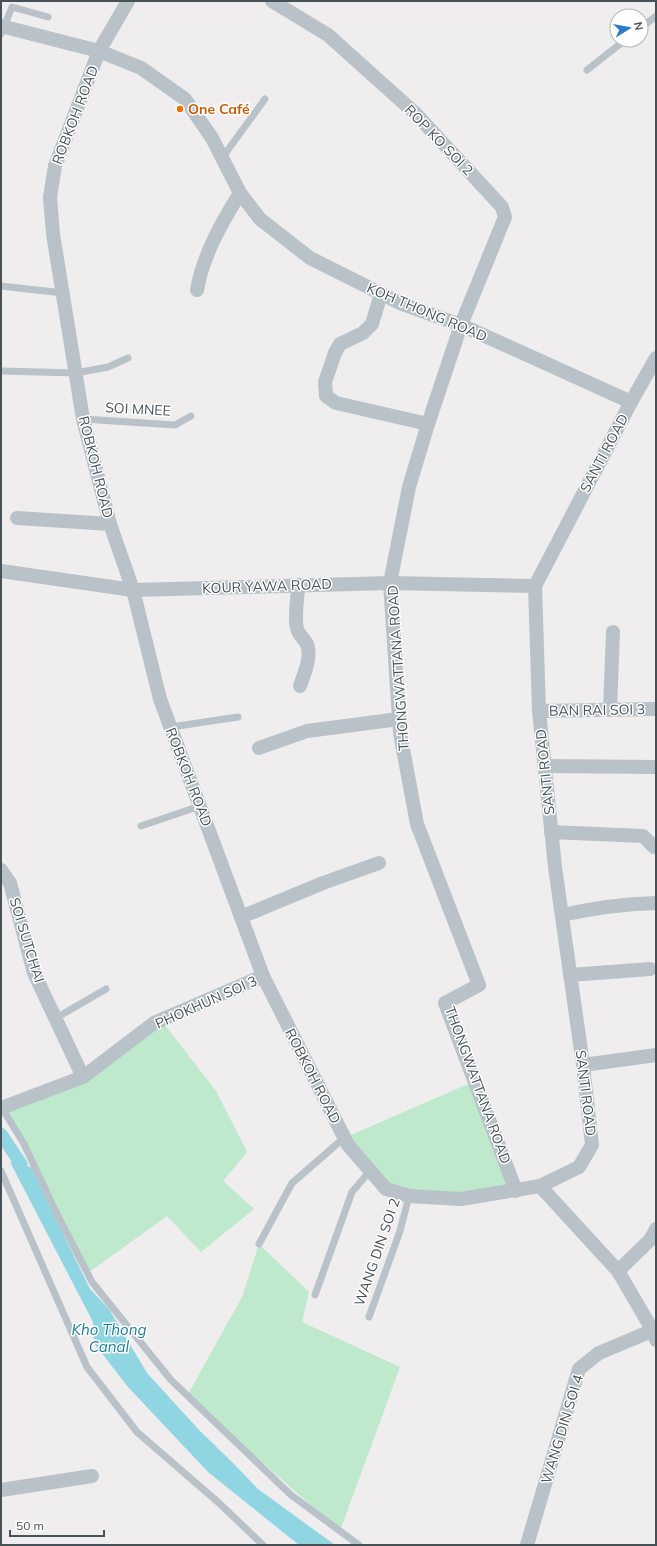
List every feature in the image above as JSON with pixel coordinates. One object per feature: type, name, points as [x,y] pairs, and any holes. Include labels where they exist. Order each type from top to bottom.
[{"type":"street","name":"ROBKOH ROAD","points":[[128,1],[99,51],[55,166],[50,197],[53,234],[83,419],[110,524],[133,590],[160,699],[263,976],[348,1145],[386,1190],[409,1196],[461,1198],[540,1186]]},
{"type":"street","name":"ROP KO SOI 2","points":[[272,1],[328,35],[416,114],[502,207],[505,217],[461,325]]},
{"type":"street","name":"KOH THONG ROAD","points":[[2,29],[99,51],[141,68],[185,100],[212,138],[240,193],[260,219],[310,258],[402,304],[461,325],[631,402]]},
{"type":"street","points":[[197,290],[200,272],[208,253],[228,212],[240,193]]},
{"type":"street","points":[[381,294],[372,324],[363,333],[340,344],[337,349],[325,382],[326,396],[336,403],[428,424]]},
{"type":"street","name":"THONGWATTANA ROAD","points":[[461,325],[409,487],[390,583],[400,733],[417,824],[479,985],[446,1003],[516,1190]]},
{"type":"street","name":"SANTI ROAD","points":[[540,1186],[578,1167],[592,1145],[583,1065],[551,832],[539,712],[534,586],[631,402],[656,358]]},
{"type":"street","points":[[17,518],[110,524]]},
{"type":"street","name":"KOUR YAWA ROAD","points":[[1,571],[133,590],[390,583],[534,586]]},
{"type":"street","points":[[298,585],[296,628],[300,636],[307,644],[308,650],[307,663],[300,686]]},
{"type":"street","points":[[610,709],[613,632]]},
{"type":"street","name":"BAN RAI SOI 3","points":[[539,712],[656,709]]},
{"type":"street","points":[[260,748],[307,731],[399,719]]},
{"type":"street","points":[[545,766],[656,767]]},
{"type":"street","points":[[551,832],[643,836],[654,847]]},
{"type":"street","points":[[241,917],[379,863]]},
{"type":"street","name":"SOI SUTCHAI","points":[[1,870],[10,883],[34,973],[83,1077]]},
{"type":"street","points":[[562,915],[591,909],[656,903]]},
{"type":"street","points":[[570,975],[650,970]]},
{"type":"street","name":"PHOKHUN SOI 3","points":[[2,1108],[83,1077],[154,1024],[263,976]]},
{"type":"street","points":[[583,1065],[656,1055]]},
{"type":"street","points":[[540,1186],[618,1271],[655,1333]]},
{"type":"street","points":[[618,1271],[650,1240],[656,1229]]},
{"type":"street","name":"WANG DIN SOI 4","points":[[527,1545],[579,1369],[599,1353],[655,1333]]},
{"type":"street","points":[[1,1490],[92,1476]]},
{"type":"lane","points":[[2,29],[12,7],[48,17]]},
{"type":"lane","points":[[586,70],[615,48]]},
{"type":"lane","points":[[222,158],[265,99]]},
{"type":"lane","points":[[1,286],[63,293]]},
{"type":"lane","points":[[1,371],[76,373],[108,367],[128,358]]},
{"type":"lane","name":"SOI MNEE","points":[[83,419],[175,425],[191,416]]},
{"type":"lane","points":[[171,727],[238,717]]},
{"type":"lane","points":[[141,826],[200,806]]},
{"type":"lane","points":[[56,1018],[106,989]]},
{"type":"lane","points":[[2,1108],[24,1144],[55,1210],[92,1282],[171,1380],[291,1495],[359,1545]]},
{"type":"lane","points":[[259,1244],[292,1183],[344,1138]]},
{"type":"lane","points":[[1,1171],[87,1367],[137,1432],[218,1503],[263,1545]]},
{"type":"lane","points":[[315,1295],[352,1192],[370,1171]]},
{"type":"lane","name":"WANG DIN SOI 2","points":[[369,1317],[400,1231],[409,1196]]},
{"type":"green space","points":[[161,1020],[216,1091],[247,1152],[223,1181],[254,1209],[201,1252],[167,1216],[88,1273],[4,1108],[84,1080]]},
{"type":"green space","points":[[475,1081],[516,1191],[461,1199],[386,1189],[344,1138]]},
{"type":"green space","points":[[259,1244],[309,1292],[302,1322],[400,1367],[340,1531],[187,1396],[242,1297]]},
{"type":"water","name":"Kho Thong Canal","points":[[10,1162],[31,1167],[90,1289],[109,1309],[147,1373],[200,1431],[258,1489],[335,1545],[299,1545],[208,1472],[128,1387],[94,1343],[93,1322]]},
{"type":"waterway","name":"Kho Thong Canal","points":[[1,1134],[21,1164]]},
{"type":"place","name":"One Café","points":[[180,109]]}]
